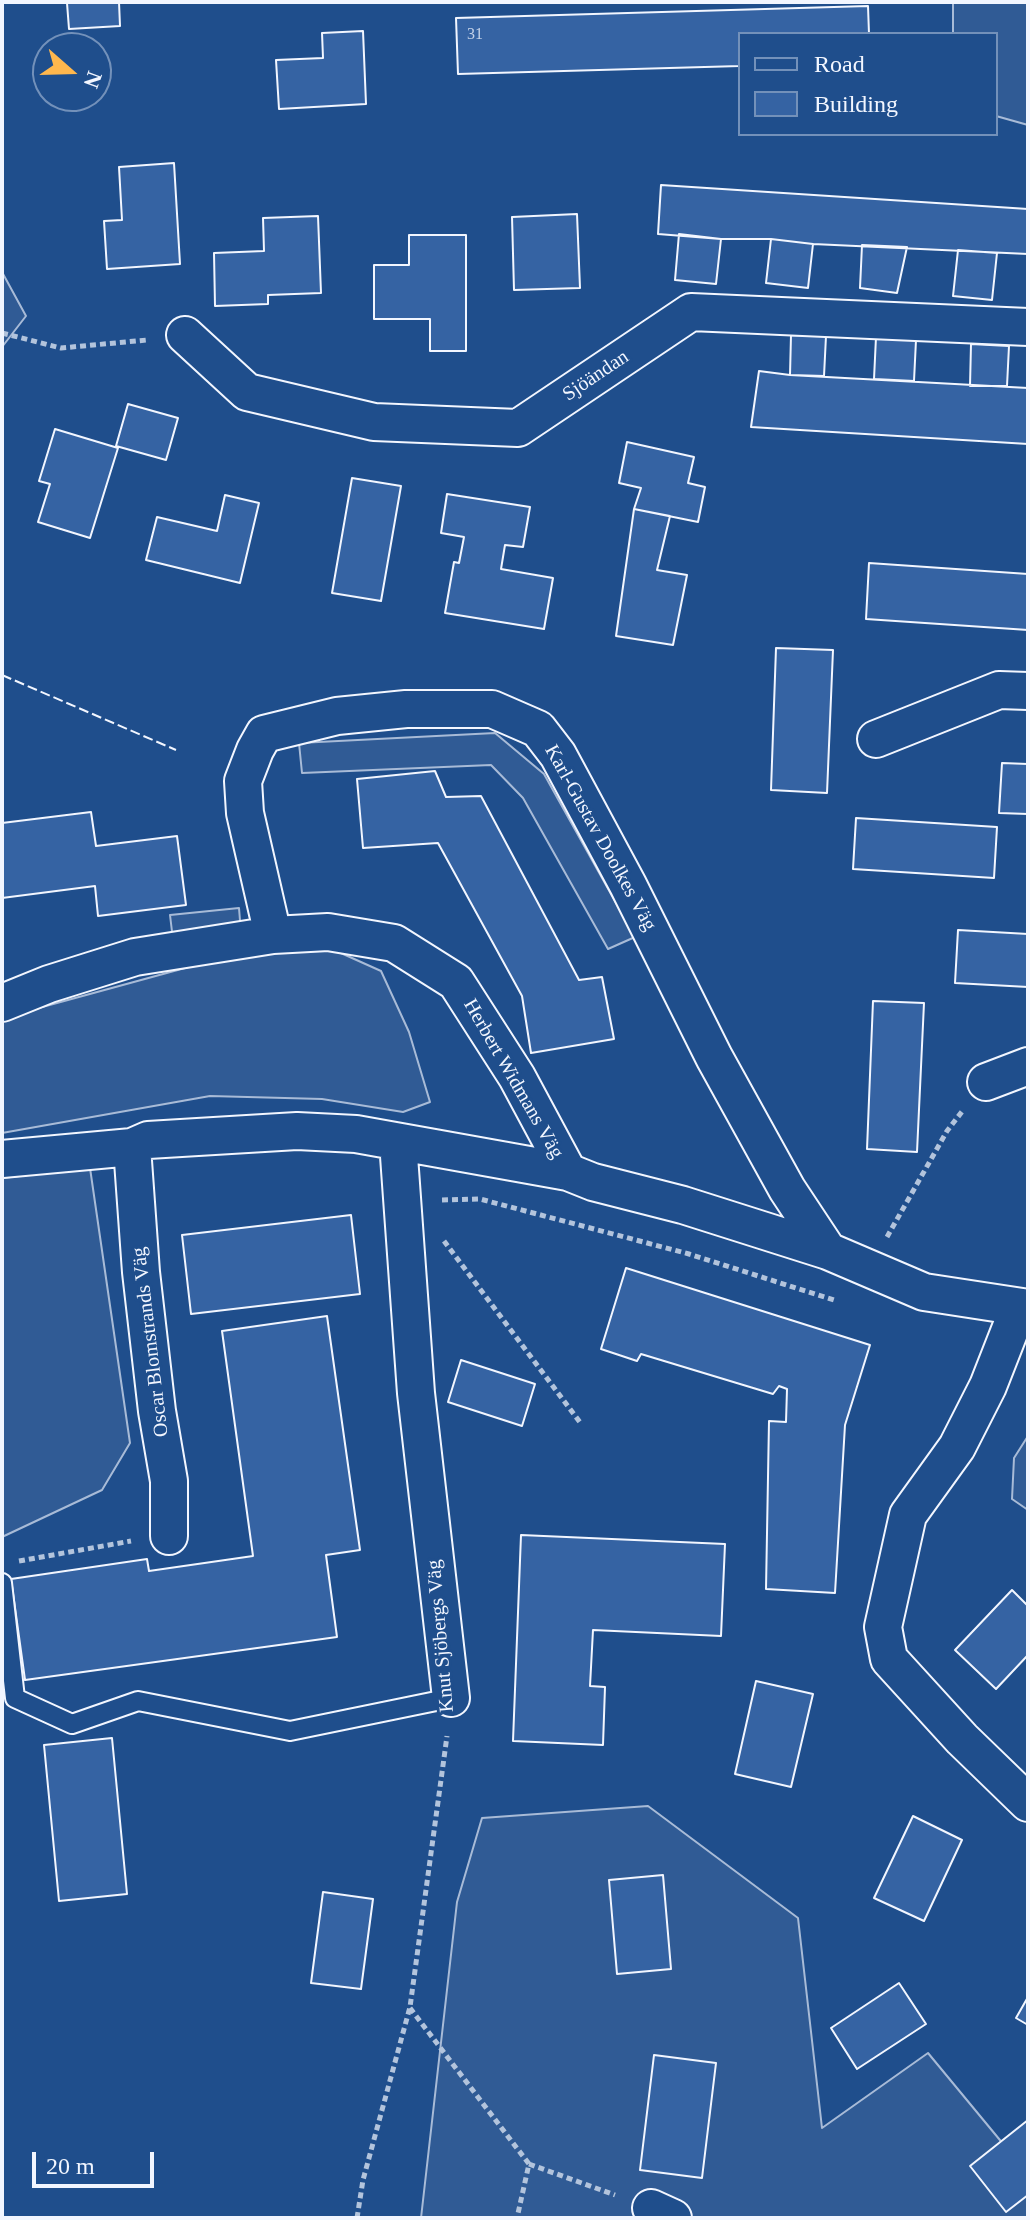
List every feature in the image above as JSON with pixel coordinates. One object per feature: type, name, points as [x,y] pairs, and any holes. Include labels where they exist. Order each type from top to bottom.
[{"type":"street","name":"Sjöändan","points":[[185,335],[247,392],[374,422],[518,428],[691,312],[1028,327]]},
{"type":"street","points":[[876,739],[999,690],[1028,691]]},
{"type":"street","name":"Karl-Gustav Doolkes Väg","points":[[273,935],[245,813],[243,781],[264,734],[337,716],[406,709],[492,709],[538,729],[558,755],[714,1057],[787,1189],[828,1251]]},
{"type":"street","name":"Herbert Widmans Väg","points":[[2,1003],[49,984],[135,957],[273,935],[328,932],[394,943],[456,982],[517,1077],[568,1172]]},
{"type":"street","points":[[986,1082],[1028,1066]]},
{"type":"street","name":"Herbert Widmans Väg","points":[[2,1159],[132,1147],[148,1140],[297,1131],[356,1134],[568,1172],[828,1251],[924,1292],[1023,1307]]},
{"type":"street","name":"Knut Sjöbergs Väg","points":[[398,1142],[416,1393],[451,1698]]},
{"type":"street","name":"Oscar Blomstrands Väg","points":[[132,1147],[141,1272],[157,1411],[169,1481],[169,1536]]},
{"type":"street","points":[[1023,1307],[957,1447],[908,1515],[883,1627],[889,1659],[962,1739],[1028,1803]]},
{"type":"lane","points":[[2,1583],[15,1698],[72,1724],[138,1701],[290,1731],[451,1698]]},
{"type":"path","points":[[2,333],[61,348],[119,343]]},
{"type":"path","points":[[871,1271],[883,1243],[947,1131],[986,1082]]},
{"type":"path","points":[[440,1200],[480,1199],[689,1254],[842,1302]]},
{"type":"path","points":[[439,1234],[582,1425]]},
{"type":"path","points":[[16,1561],[85,1547],[169,1536]]},
{"type":"path","name":"Knut Sjöbergs Väg","points":[[357,2218],[363,2180],[410,2007],[451,1698]]},
{"type":"path","points":[[410,2007],[529,2164],[662,2213]]},
{"type":"path","points":[[517,2218],[529,2164]]},
{"type":"shaded area","points":[[953,2],[1028,2],[1028,125],[998,117],[998,32],[953,32]]},
{"type":"shaded area","points":[[2,272],[26,316],[2,347]]},
{"type":"shaded area","points":[[495,733],[544,774],[635,937],[608,949],[523,798],[491,765],[302,773],[299,743]]},
{"type":"shaded area","points":[[239,908],[241,933],[173,940],[170,915]]},
{"type":"shaded area","points":[[323,945],[381,971],[409,1032],[430,1102],[403,1112],[322,1099],[210,1096],[2,1133],[2,1018],[196,965]]},
{"type":"shaded area","points":[[90,1168],[130,1443],[102,1490],[2,1537],[2,1178]]},
{"type":"shaded area","points":[[1028,1436],[1028,1510],[1012,1499],[1014,1458]]},
{"type":"shaded area","points":[[648,1806],[798,1918],[822,2128],[928,2053],[1028,2174],[1028,2218],[421,2218],[457,1902],[482,1818]]},
{"type":"building","points":[[64,2],[119,2],[120,26],[69,29],[67,3]]},
{"type":"building","points":[[868,6],[869,32],[738,32],[738,66],[458,74],[456,18]]},
{"type":"building","points":[[363,31],[366,104],[279,109],[276,60],[323,58],[322,33]]},
{"type":"building","points":[[174,163],[180,264],[107,269],[104,221],[122,220],[119,167]]},
{"type":"building","points":[[661,185],[1028,209],[1028,254],[658,234]]},
{"type":"building","points":[[577,214],[580,288],[514,290],[512,217]]},
{"type":"building","points":[[318,216],[321,293],[268,295],[268,304],[215,306],[214,253],[264,251],[263,218]]},
{"type":"building","points":[[679,234],[721,239],[716,284],[675,280]]},
{"type":"building","points":[[409,235],[466,235],[466,351],[430,351],[430,319],[374,319],[374,265],[409,265]]},
{"type":"building","points":[[771,239],[813,244],[808,288],[766,283]]},
{"type":"building","points":[[862,245],[907,247],[897,293],[860,288]]},
{"type":"building","points":[[958,250],[997,253],[992,300],[953,296]]},
{"type":"building","points":[[791,335],[826,336],[824,376],[790,375]]},
{"type":"building","points":[[876,337],[916,340],[914,381],[874,379]]},
{"type":"building","points":[[971,344],[1009,346],[1007,386],[970,386]]},
{"type":"building","points":[[759,371],[1028,388],[1028,444],[751,427]]},
{"type":"building","points":[[128,404],[178,418],[166,460],[116,446]]},
{"type":"building","points":[[55,429],[118,448],[90,538],[38,522],[50,484],[39,481]]},
{"type":"building","points":[[627,442],[694,457],[688,483],[705,487],[698,522],[634,509],[641,488],[619,483]]},
{"type":"building","points":[[352,478],[401,486],[381,601],[332,593]]},
{"type":"building","points":[[447,494],[530,507],[523,547],[505,545],[501,569],[553,578],[544,629],[445,613],[454,562],[459,563],[464,537],[441,533]]},
{"type":"building","points":[[225,495],[259,503],[240,583],[146,560],[157,517],[217,531]]},
{"type":"building","points":[[634,509],[670,516],[657,570],[687,575],[673,645],[616,636]]},
{"type":"building","points":[[869,563],[1028,574],[1028,630],[866,619]]},
{"type":"building","points":[[776,648],[833,650],[827,793],[771,790]]},
{"type":"building","points":[[1002,763],[1028,764],[1028,814],[999,813]]},
{"type":"building","points":[[435,771],[446,797],[481,796],[579,980],[602,977],[614,1039],[531,1053],[522,996],[438,843],[363,848],[357,779]]},
{"type":"building","points":[[91,812],[96,846],[177,836],[186,905],[98,916],[95,886],[2,898],[2,823]]},
{"type":"building","points":[[856,818],[997,827],[994,878],[853,869]]},
{"type":"building","points":[[958,930],[1028,934],[1028,987],[955,983]]},
{"type":"building","points":[[873,1001],[924,1003],[917,1152],[867,1149]]},
{"type":"building","points":[[351,1215],[360,1294],[191,1314],[182,1235]]},
{"type":"building","points":[[626,1268],[870,1345],[845,1425],[835,1593],[766,1589],[769,1421],[786,1422],[787,1389],[779,1386],[773,1394],[641,1354],[637,1361],[601,1349]]},
{"type":"building","points":[[327,1316],[360,1550],[326,1555],[337,1637],[25,1680],[11,1579],[147,1559],[149,1571],[253,1556],[222,1331]]},
{"type":"building","points":[[461,1360],[535,1384],[522,1426],[448,1402]]},
{"type":"building","points":[[521,1535],[725,1544],[721,1636],[593,1630],[590,1686],[605,1687],[603,1745],[513,1741]]},
{"type":"building","points":[[1012,1590],[1028,1606],[1028,1655],[996,1689],[955,1650]]},
{"type":"building","points":[[756,1681],[813,1694],[791,1787],[735,1774]]},
{"type":"building","points":[[112,1738],[127,1894],[59,1901],[44,1745]]},
{"type":"building","points":[[913,1816],[962,1840],[924,1921],[874,1898]]},
{"type":"building","points":[[663,1875],[671,1969],[617,1974],[609,1880]]},
{"type":"building","points":[[323,1892],[373,1899],[361,1989],[311,1983]]},
{"type":"building","points":[[899,1983],[926,2024],[857,2069],[831,2028]]},
{"type":"building","points":[[1028,1997],[1028,2025],[1016,2018]]},
{"type":"building","points":[[654,2055],[716,2063],[702,2178],[640,2170]]},
{"type":"building","points":[[1028,2120],[1028,2195],[1006,2212],[970,2166]]},
{"type":"fence","points":[[2,675],[176,750]]}]
